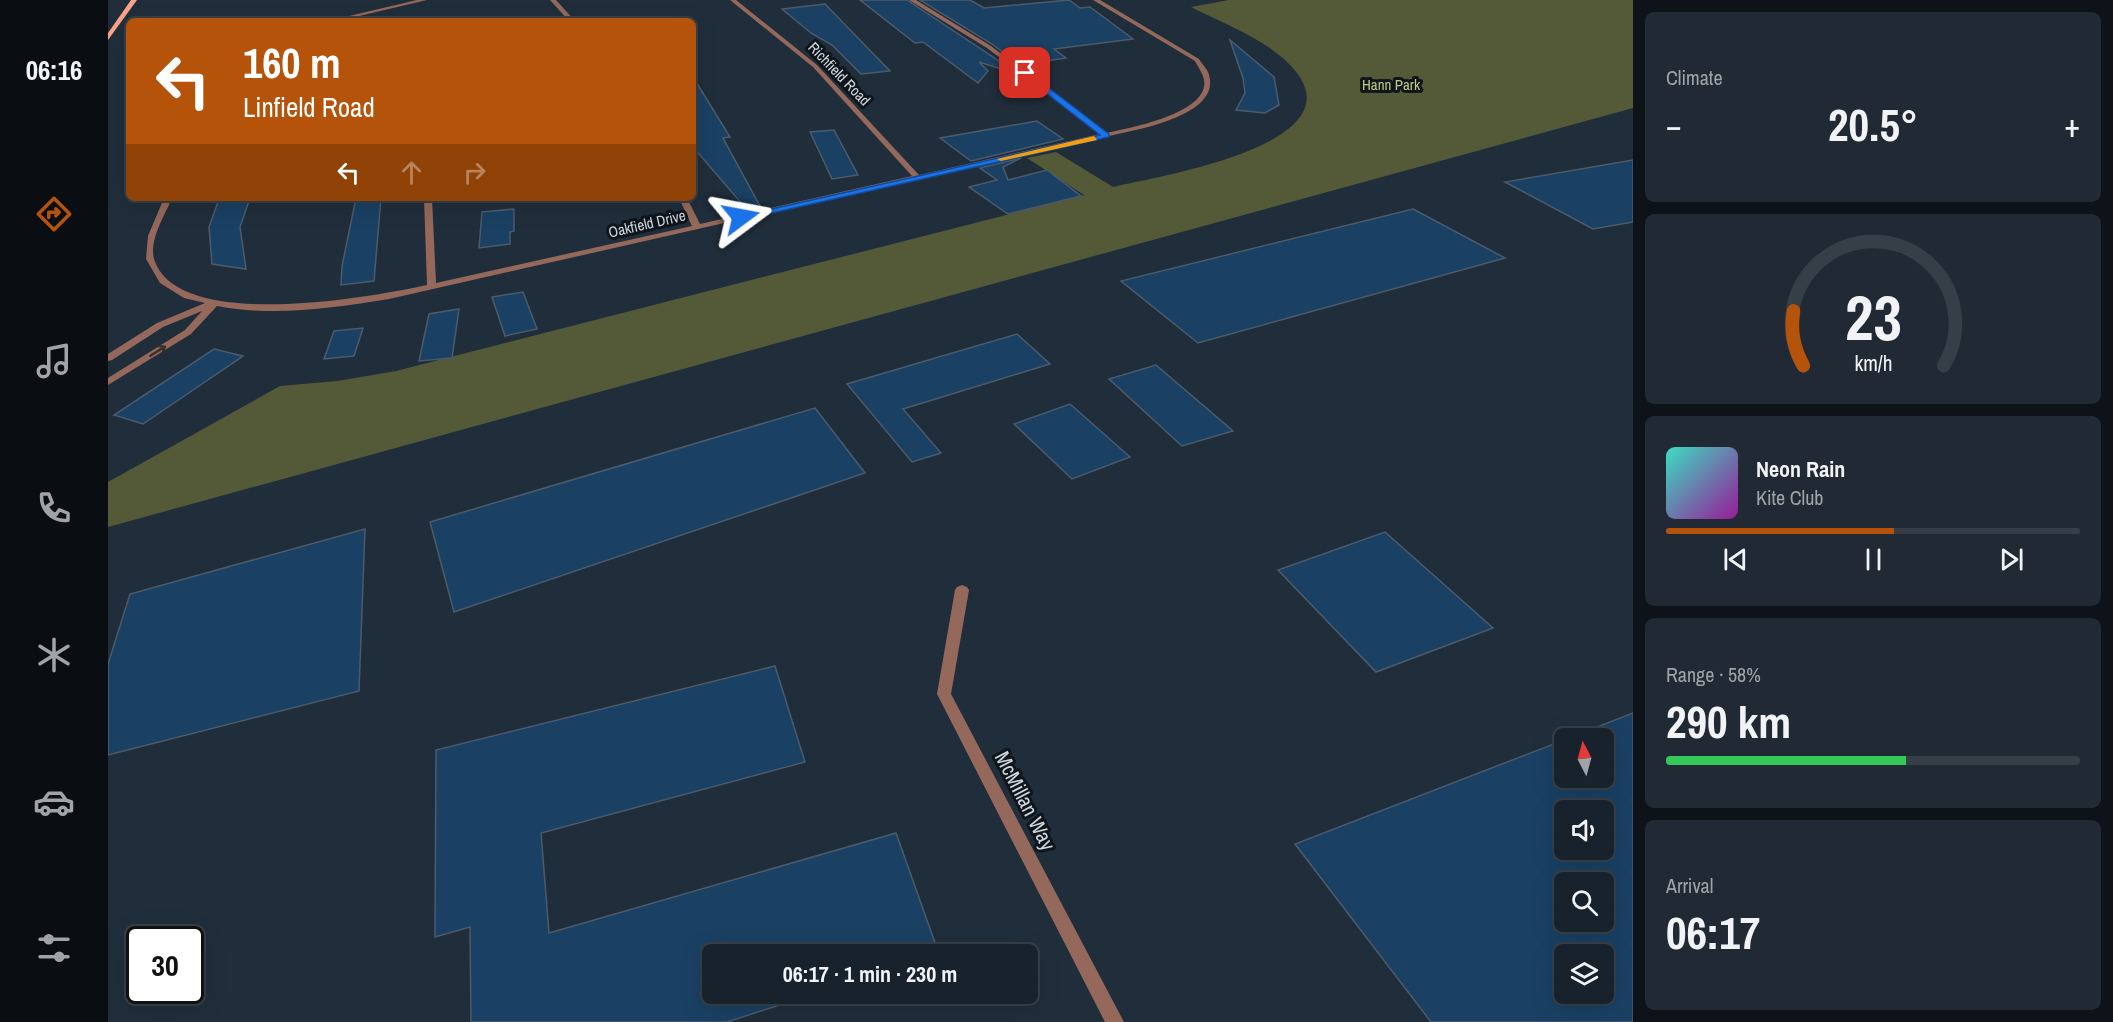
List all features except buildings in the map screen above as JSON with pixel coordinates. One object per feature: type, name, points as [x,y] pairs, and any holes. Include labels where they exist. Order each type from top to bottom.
[{"type":"main road","points":[[108,38],[134,0]]},
{"type":"street","points":[[344,18],[424,0]]},
{"type":"street","points":[[553,0],[569,18]]},
{"type":"street","name":"Richfield Road","points":[[733,0],[816,66],[917,177]]},
{"type":"street","points":[[912,0],[989,46],[1106,136]]},
{"type":"street","name":"Oakfield Drive","points":[[167,201],[149,252],[153,268],[165,284],[178,291],[215,302],[254,307],[316,306],[361,302],[1106,136],[1155,123],[1184,112],[1202,97],[1208,82],[1203,67],[1188,53],[1096,0]]},
{"type":"street","points":[[428,201],[432,286]]},
{"type":"street","points":[[684,201],[697,227]]},
{"type":"street","points":[[108,358],[160,326],[215,302]]},
{"type":"street","points":[[108,382],[188,332],[215,302]]},
{"type":"street","name":"McMillan Way","points":[[962,590],[944,694],[1115,1022]]},
{"type":"green space","name":"Hann Park","points":[[1229,0],[1633,0],[1633,108],[108,527],[108,482],[280,386],[337,381],[396,371],[1084,195],[1027,158],[1056,152],[1113,187],[1208,165],[1246,152],[1279,136],[1301,116],[1306,93],[1290,65],[1280,55],[1243,32],[1191,7]]},
{"type":"slow traffic","points":[[1001,159],[1094,138]]},
{"type":"route","points":[[741,217],[1106,136],[1025,73]]}]
